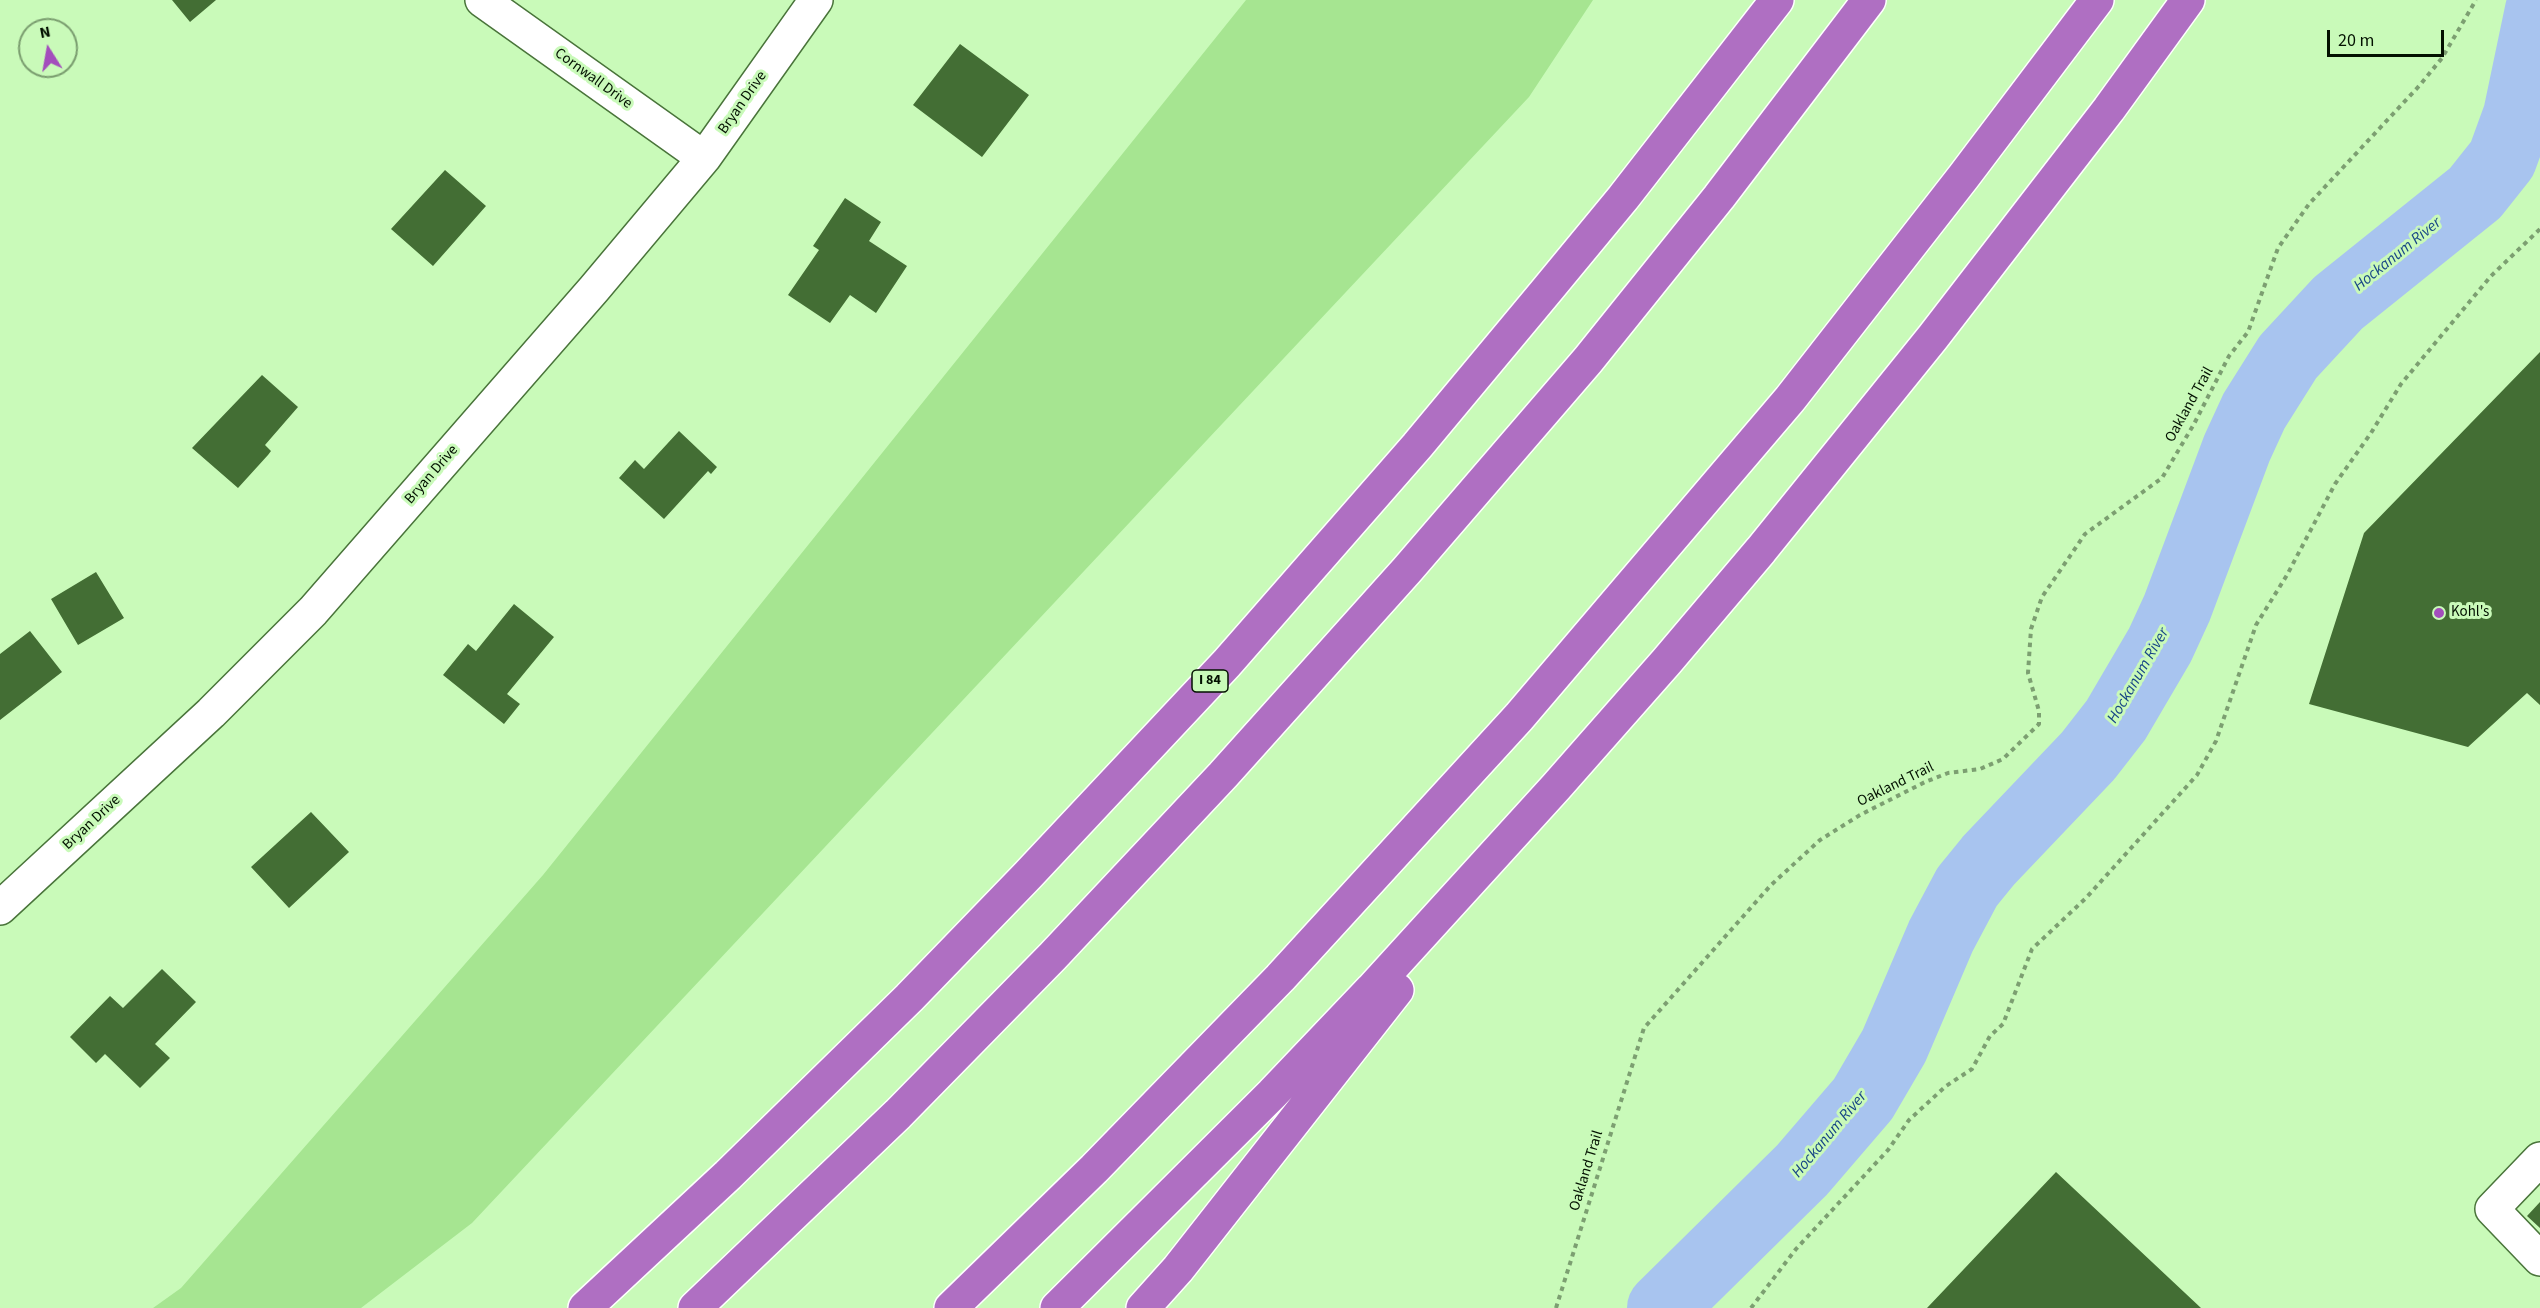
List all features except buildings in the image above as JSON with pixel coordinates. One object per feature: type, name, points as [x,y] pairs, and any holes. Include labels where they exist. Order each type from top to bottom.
[{"type":"highway","name":"I 84","points":[[585,1308],[728,1175],[901,1005],[1028,876],[1227,663],[1417,446],[1547,290],[1623,198],[1777,0]]},
{"type":"highway","points":[[695,1308],[914,1097],[1053,957],[1223,775],[1415,561],[1588,360],[1712,206],[1869,0]]},
{"type":"highway","points":[[951,1308],[1086,1177],[1239,1021],[1519,717],[1790,399],[1936,213],[2097,0]]},
{"type":"highway","points":[[1058,1308],[1280,1086],[1403,956],[1557,787],[1689,635],[1847,446],[2031,212],[2188,0]]},
{"type":"highway","points":[[1143,1308],[1178,1269],[1557,787]]},
{"type":"street","name":"Cornwall Drive","points":[[482,0],[704,158]]},
{"type":"street","name":"Bryan Drive","points":[[0,908],[211,713],[313,611],[594,289],[704,158],[816,0]]},
{"type":"street","points":[[2540,1158],[2492,1209],[2540,1258]]},
{"type":"path","name":"Oakland Trail","points":[[1556,1308],[1644,1028],[1771,885],[1820,840],[1860,815],[1925,782],[1948,773],[1980,769],[2003,759],[2039,724],[2039,711],[2028,673],[2031,629],[2042,597],[2085,534],[2162,478],[2194,424],[2229,356],[2248,332],[2278,248],[2309,204],[2420,85],[2442,58],[2476,0]]},
{"type":"path","points":[[1750,1308],[1796,1249],[1888,1150],[1909,1120],[1946,1086],[1972,1069],[1990,1036],[2003,1024],[2032,949],[2086,898],[2197,776],[2216,741],[2256,625],[2287,575],[2335,484],[2371,433],[2401,384],[2491,276],[2540,229]]},
{"type":"green space","points":[[1246,0],[1593,0],[1529,97],[472,1223],[361,1308],[153,1308],[181,1288],[543,875]]},
{"type":"waterway","name":"Hockanum River","points":[[1662,1308],[1802,1170],[1863,1099],[1894,1046],[1941,936],[1967,887],[1989,860],[2088,756],[2116,720],[2160,645],[2177,608],[2237,448],[2254,411],[2288,357],[2338,303],[2475,193],[2502,159],[2518,115],[2540,10]]},
{"type":"place","name":"Kohl's","points":[[2439,613]]}]
